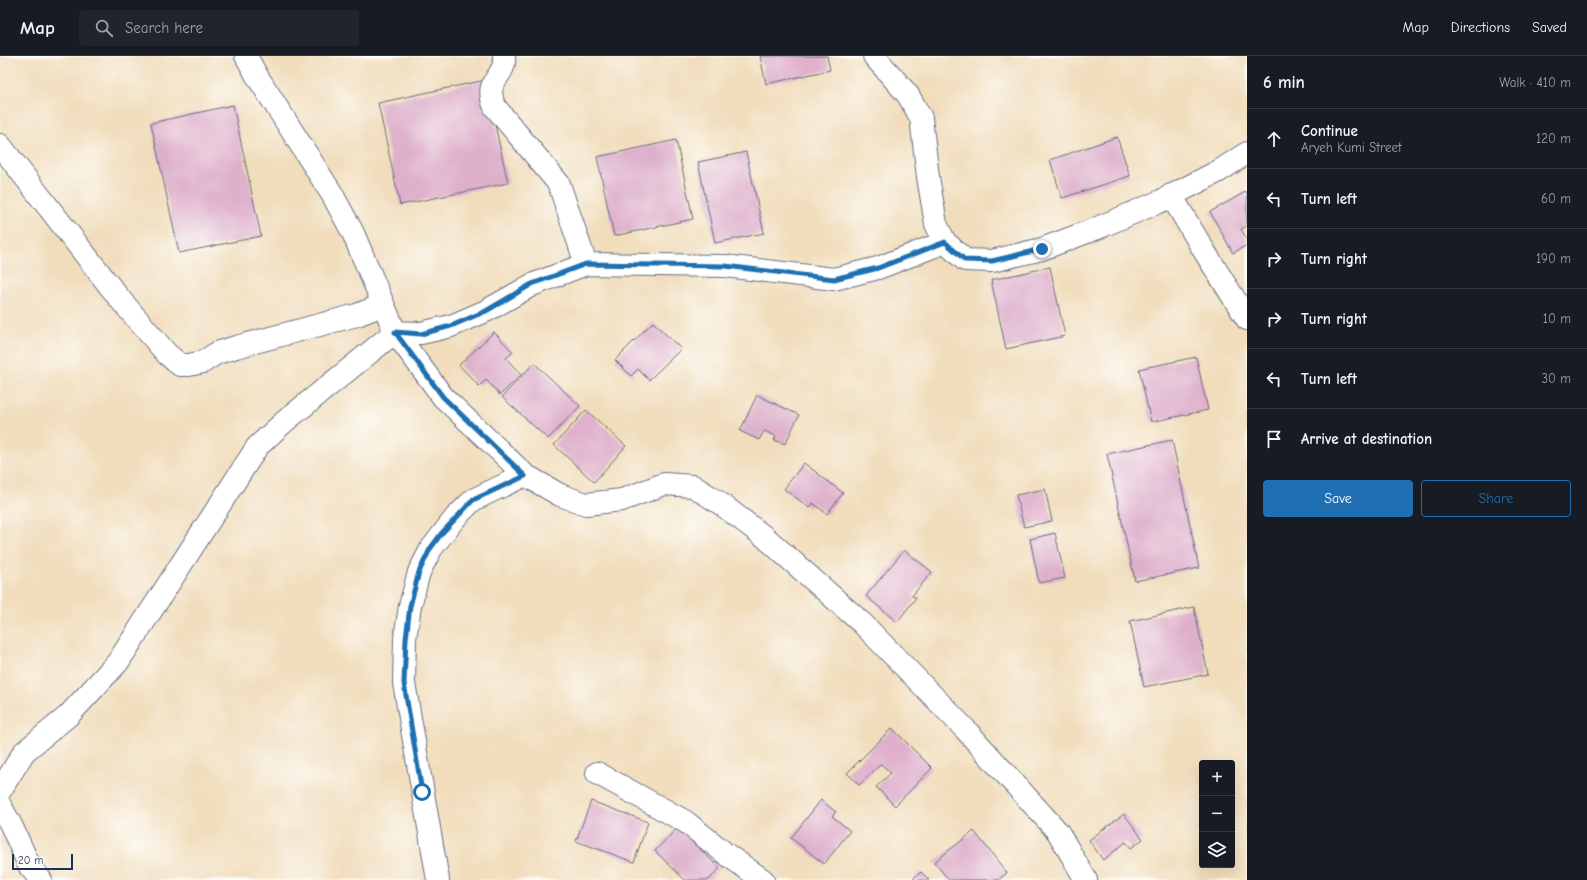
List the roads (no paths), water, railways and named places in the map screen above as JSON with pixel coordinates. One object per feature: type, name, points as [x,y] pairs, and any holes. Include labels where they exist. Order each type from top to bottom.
[{"type":"street","points":[[246,56],[257,76],[332,194],[353,233],[382,305],[395,332],[443,397],[525,476],[560,495],[586,504],[622,500],[664,484],[693,486],[766,538],[862,624],[950,714],[1058,832],[1086,880]]},
{"type":"street","points":[[504,56],[505,63],[491,87],[490,96],[495,107],[559,184],[586,264]]},
{"type":"street","points":[[874,56],[908,95],[921,118],[928,177],[936,224],[945,242],[965,260],[992,261],[1042,249],[1095,229],[1171,196],[1219,171],[1247,154]]},
{"type":"street","points":[[0,144],[119,298],[167,354],[180,365],[203,362],[217,353],[357,315],[382,305]]},
{"type":"street","points":[[1171,196],[1247,319]]},
{"type":"street","points":[[0,791],[24,752],[68,716],[118,662],[257,447],[284,422],[395,332],[421,334],[451,326],[486,311],[532,284],[586,264],[725,266],[834,279],[878,268],[945,242]]},
{"type":"street","points":[[438,880],[404,683],[406,639],[410,606],[419,572],[430,549],[455,518],[473,500],[525,476]]},
{"type":"street","points":[[597,773],[686,822],[726,854],[763,880]]},
{"type":"street","points":[[0,806],[11,825],[30,867],[41,880]]}]
